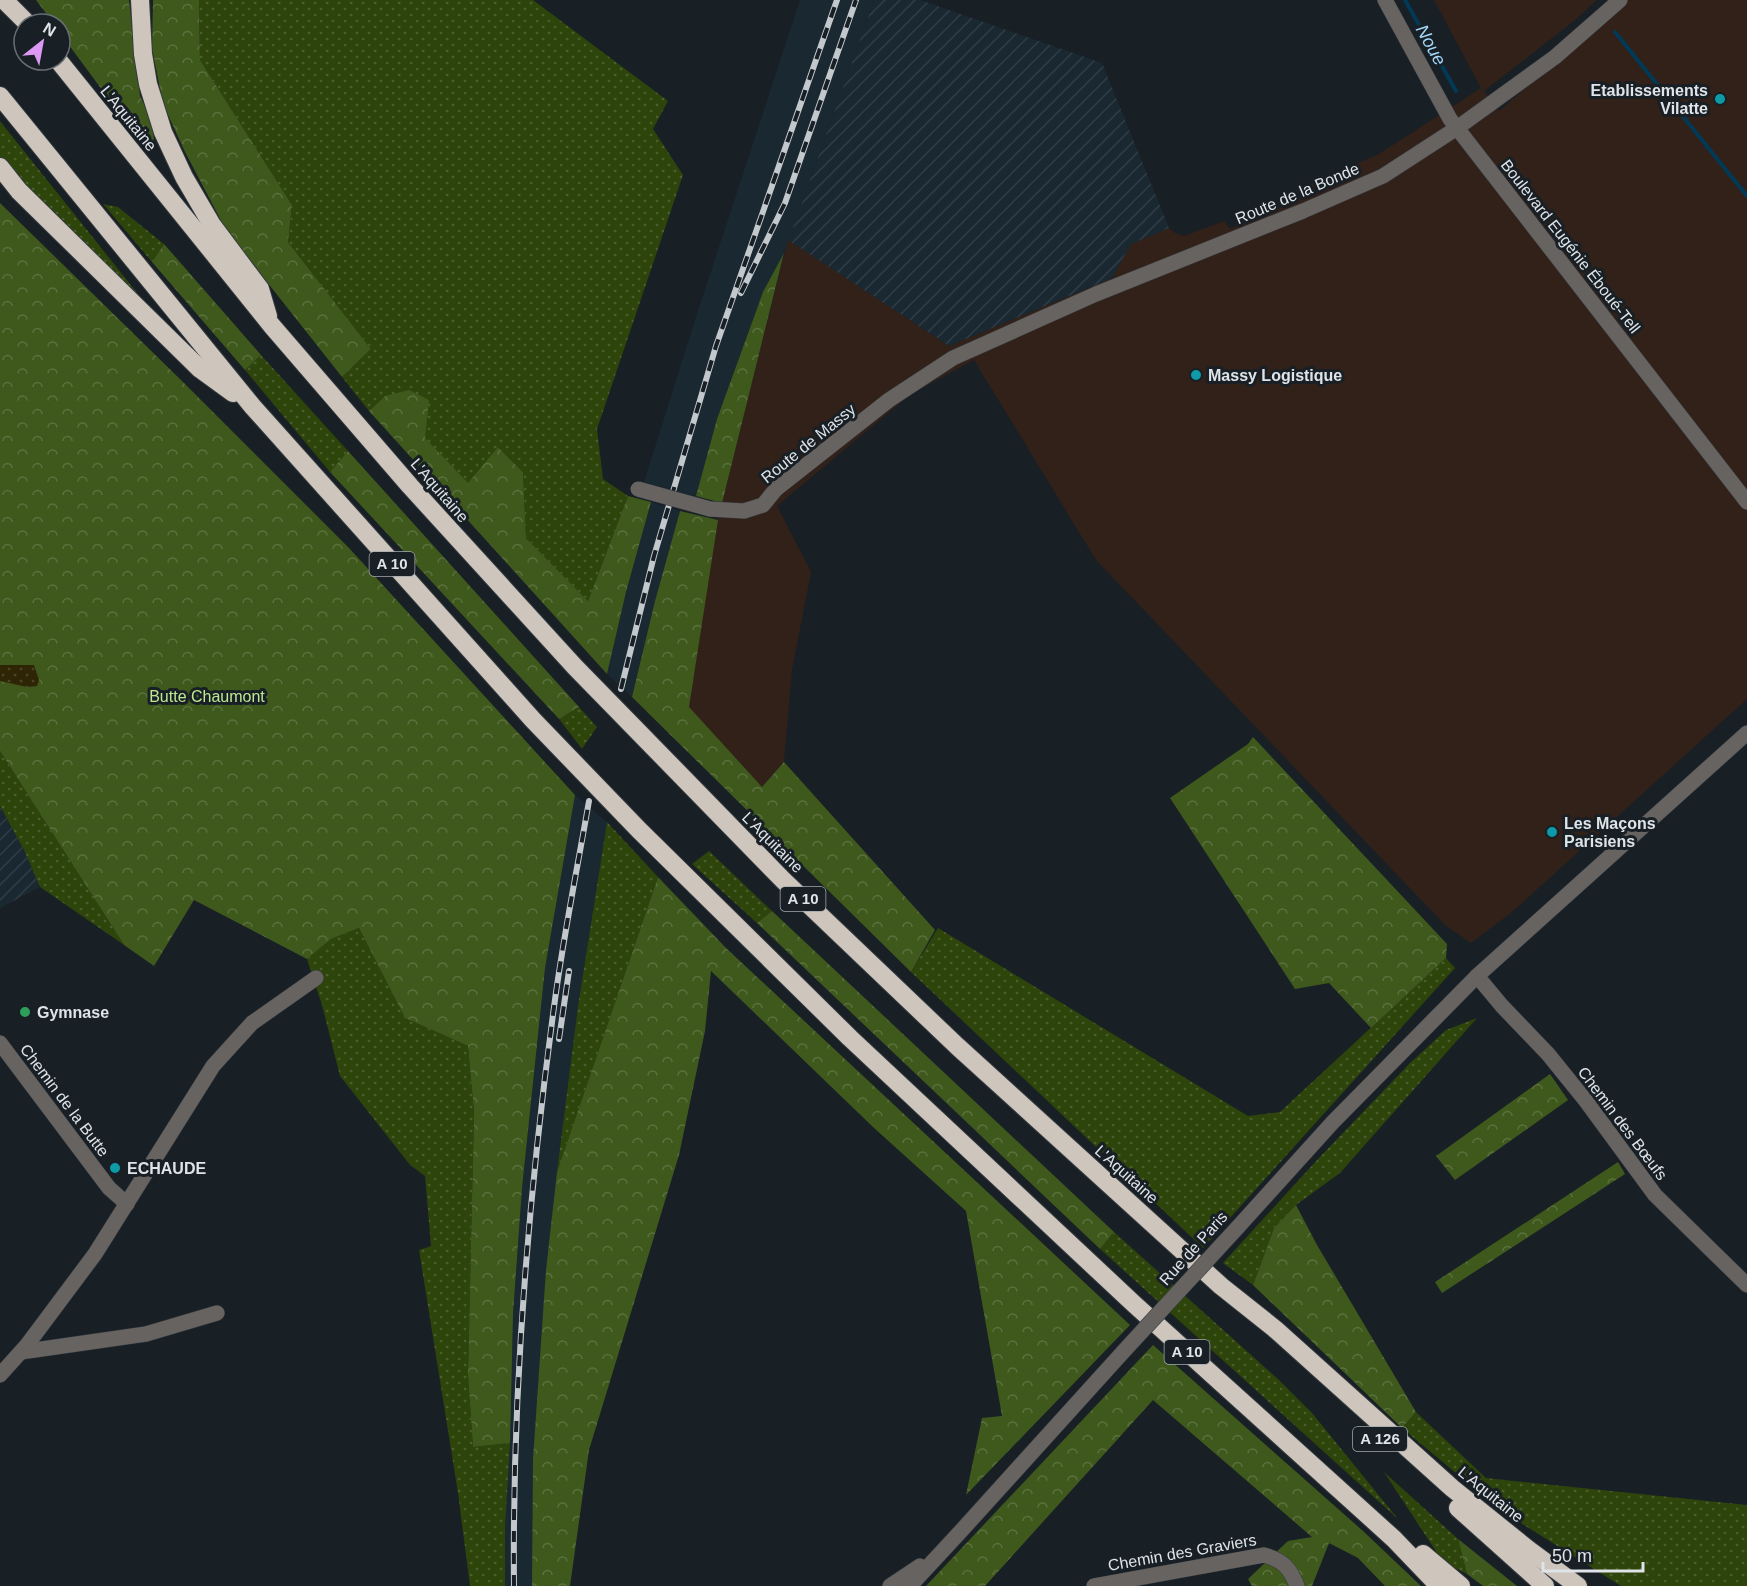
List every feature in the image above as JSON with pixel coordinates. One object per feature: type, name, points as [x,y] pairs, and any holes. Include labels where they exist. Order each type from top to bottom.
[{"type":"highway","points":[[4,0],[16,12]]},
{"type":"highway","points":[[140,0],[143,54],[148,84],[163,132],[184,177],[212,225],[260,289],[272,326]]},
{"type":"highway","name":"L'Aquitaine","points":[[68,72],[272,326],[472,556],[575,667],[767,864],[949,1039],[1221,1286],[1275,1329],[1452,1488],[1578,1586]]},
{"type":"highway","points":[[0,91],[17,118]]},
{"type":"highway","name":"A 10","points":[[0,96],[253,407],[533,720],[648,839],[850,1038],[990,1170],[1394,1539],[1439,1586]]},
{"type":"highway","points":[[0,167],[19,191],[200,369],[253,407]]},
{"type":"highway","points":[[0,184],[19,200],[42,213]]},
{"type":"highway","name":"A 126","points":[[1221,1286],[1245,1318],[1545,1586]]},
{"type":"highway","points":[[1394,1539],[1421,1553],[1461,1586]]},
{"type":"street","name":"Boulevard Eugénie Éboué-Tell","points":[[1384,0],[1438,99],[1457,128],[1747,502]]},
{"type":"street","name":"Route de la Bonde","points":[[953,358],[1074,303],[1303,211],[1383,176],[1457,128],[1555,57],[1620,0]]},
{"type":"street","name":"Route de Massy","points":[[638,489],[710,509],[744,511],[763,505],[776,489],[890,400],[953,358]]},
{"type":"street","name":"Rue de Paris","points":[[910,1586],[1333,1122],[1478,976],[1747,733]]},
{"type":"street","name":"Chemin des Bœufs","points":[[1478,976],[1502,1006],[1548,1054],[1655,1195],[1747,1285]]},
{"type":"street","points":[[0,1375],[21,1352],[95,1254],[213,1066],[252,1023],[316,978]]},
{"type":"street","name":"Chemin de la Butte","points":[[0,1043],[109,1188],[127,1204]]},
{"type":"street","points":[[21,1352],[146,1334],[217,1313]]},
{"type":"street","name":"Rue de Paris","points":[[890,1586],[943,1551]]},
{"type":"street","name":"Chemin des Graviers","points":[[1095,1586],[1264,1555],[1278,1559],[1293,1574],[1298,1586]]},
{"type":"shaded area","points":[[800,0],[874,0],[784,253],[763,292],[717,419],[696,496],[644,482]]},
{"type":"shaded area","points":[[874,0],[920,0],[1102,63],[1169,228],[1131,244],[1112,278],[949,346],[788,240]]},
{"type":"shaded area","points":[[1434,0],[1597,0],[1574,21],[1484,91],[1499,111],[1629,0],[1747,0],[1747,699],[1511,913],[1471,943],[1446,926],[1096,560],[974,360],[911,394],[777,506],[811,572],[792,670],[784,762],[762,787],[688,712],[715,529],[788,239],[949,346],[1112,278],[1131,244],[1169,228],[1184,236],[1224,221],[1230,229],[1282,205],[1282,196],[1379,154],[1481,88]]},
{"type":"shaded area","points":[[651,502],[680,511],[632,697],[607,674],[626,592]]},
{"type":"shaded area","points":[[575,795],[607,822],[578,1006],[546,1270],[532,1586],[505,1586],[513,1314],[522,1188],[545,968]]},
{"type":"shaded area","points":[[0,806],[24,850],[40,887],[0,908]]},
{"type":"green space","points":[[36,0],[129,0],[140,96],[153,123],[154,143],[134,133],[72,49],[72,12],[45,12]]},
{"type":"green space","points":[[153,0],[199,0],[200,60],[292,205],[288,242],[371,349],[342,377],[226,230],[185,152],[163,104],[152,48]]},
{"type":"green space","points":[[199,0],[533,0],[668,101],[653,129],[683,175],[597,429],[603,479],[628,496],[588,601],[526,538],[523,472],[498,447],[468,484],[385,396],[369,411],[342,377],[371,349],[288,242],[292,205],[200,60]]},
{"type":"green space","points":[[0,121],[142,299],[54,215],[0,158]]},
{"type":"green space","name":"Butte Chaumont","points":[[0,203],[349,548],[575,795],[545,968],[522,1188],[513,1314],[510,1443],[473,1447],[468,1375],[474,1112],[468,1046],[405,1018],[359,928],[331,939],[307,959],[194,900],[154,966],[124,945],[0,751]]},
{"type":"green space","points":[[103,204],[118,207],[164,244],[152,262]]},
{"type":"green space","points":[[164,244],[261,355],[245,370],[152,262]]},
{"type":"green space","points":[[784,253],[722,503],[696,496],[717,419],[763,292]]},
{"type":"green space","points":[[261,355],[348,451],[330,472],[245,370]]},
{"type":"green space","points":[[409,390],[429,400],[425,438],[468,483],[498,447],[523,472],[526,538],[588,601],[628,496],[651,502],[626,592],[607,674],[369,411],[385,396]]},
{"type":"green space","points":[[348,451],[579,707],[559,719],[330,472]]},
{"type":"green space","points":[[680,511],[718,520],[689,707],[762,787],[784,762],[935,930],[911,972],[632,697]]},
{"type":"green space","points":[[579,707],[597,727],[582,749],[559,719]]},
{"type":"green space","points":[[1253,737],[1447,944],[1446,958],[1371,1028],[1329,983],[1295,989],[1170,798],[1248,744]]},
{"type":"green space","points":[[0,751],[124,945],[40,887],[24,850],[0,806]]},
{"type":"green space","points":[[607,822],[658,877],[557,1172],[578,1006]]},
{"type":"green space","points":[[709,851],[772,911],[757,923],[692,864]]},
{"type":"green space","points":[[658,877],[726,948],[1130,1325],[966,1495],[982,1418],[1002,1416],[966,1211],[873,1127],[711,971],[705,1031],[679,1155],[589,1450],[570,1586],[532,1586],[533,1459],[546,1270],[557,1172]]},
{"type":"green space","points":[[772,911],[1114,1232],[1100,1249],[757,923]]},
{"type":"green space","points":[[359,928],[405,1018],[468,1046],[474,1112],[468,1375],[473,1447],[510,1443],[505,1527],[505,1586],[470,1586],[458,1493],[419,1250],[431,1246],[425,1176],[410,1165],[340,1076],[322,1005],[307,959],[331,939]]},
{"type":"green space","points":[[938,928],[1248,1116],[1280,1112],[1446,958],[1455,968],[1203,1248],[911,972]]},
{"type":"green space","points":[[1477,1018],[1340,1173],[1296,1205],[1274,1228],[1253,1285],[1223,1263],[1410,1063],[1446,1030]]},
{"type":"green space","points":[[1550,1074],[1568,1100],[1455,1180],[1436,1156]]},
{"type":"green space","points":[[1618,1162],[1625,1174],[1442,1293],[1435,1282]]},
{"type":"green space","points":[[1296,1205],[1317,1245],[1416,1412],[1402,1428],[1253,1285],[1274,1228]]},
{"type":"green space","points":[[1114,1232],[1279,1380],[1312,1413],[1398,1519],[1100,1249]]},
{"type":"green space","points":[[1153,1345],[1363,1531],[1421,1586],[1385,1586],[1358,1558],[1329,1543],[1312,1586],[1252,1586],[1248,1579],[1288,1541],[1312,1537],[1153,1400],[985,1586],[926,1586]]},
{"type":"green space","points":[[1416,1412],[1486,1478],[1747,1505],[1747,1586],[1621,1586],[1500,1510],[1402,1428]]},
{"type":"green space","points":[[1384,1472],[1458,1539],[1467,1574],[1443,1562]]},
{"type":"green space","points":[[1458,1539],[1517,1586],[1483,1586],[1467,1574]]},
{"type":"sand","points":[[0,665],[34,665],[39,680],[37,686],[27,687],[0,681]]},
{"type":"waterway","name":"Noue","points":[[1405,0],[1456,91]]},
{"type":"waterway","name":"Noue","points":[[1615,32],[1747,196]]},
{"type":"railway","points":[[621,689],[654,556],[716,346],[837,0]]},
{"type":"railway","points":[[741,293],[785,203],[856,0]]},
{"type":"railway","points":[[514,1586],[519,1368],[529,1223],[558,981],[589,801]]},
{"type":"railway","points":[[559,1039],[569,971]]},
{"type":"place","name":"Etablissements Vilatte","points":[[1720,99]]},
{"type":"place","name":"Massy Logistique","points":[[1196,375]]},
{"type":"place","name":"Les Maçons Parisiens","points":[[1552,832]]},
{"type":"place","name":"Gymnase","points":[[25,1012]]},
{"type":"place","name":"ECHAUDE","points":[[115,1168]]}]
